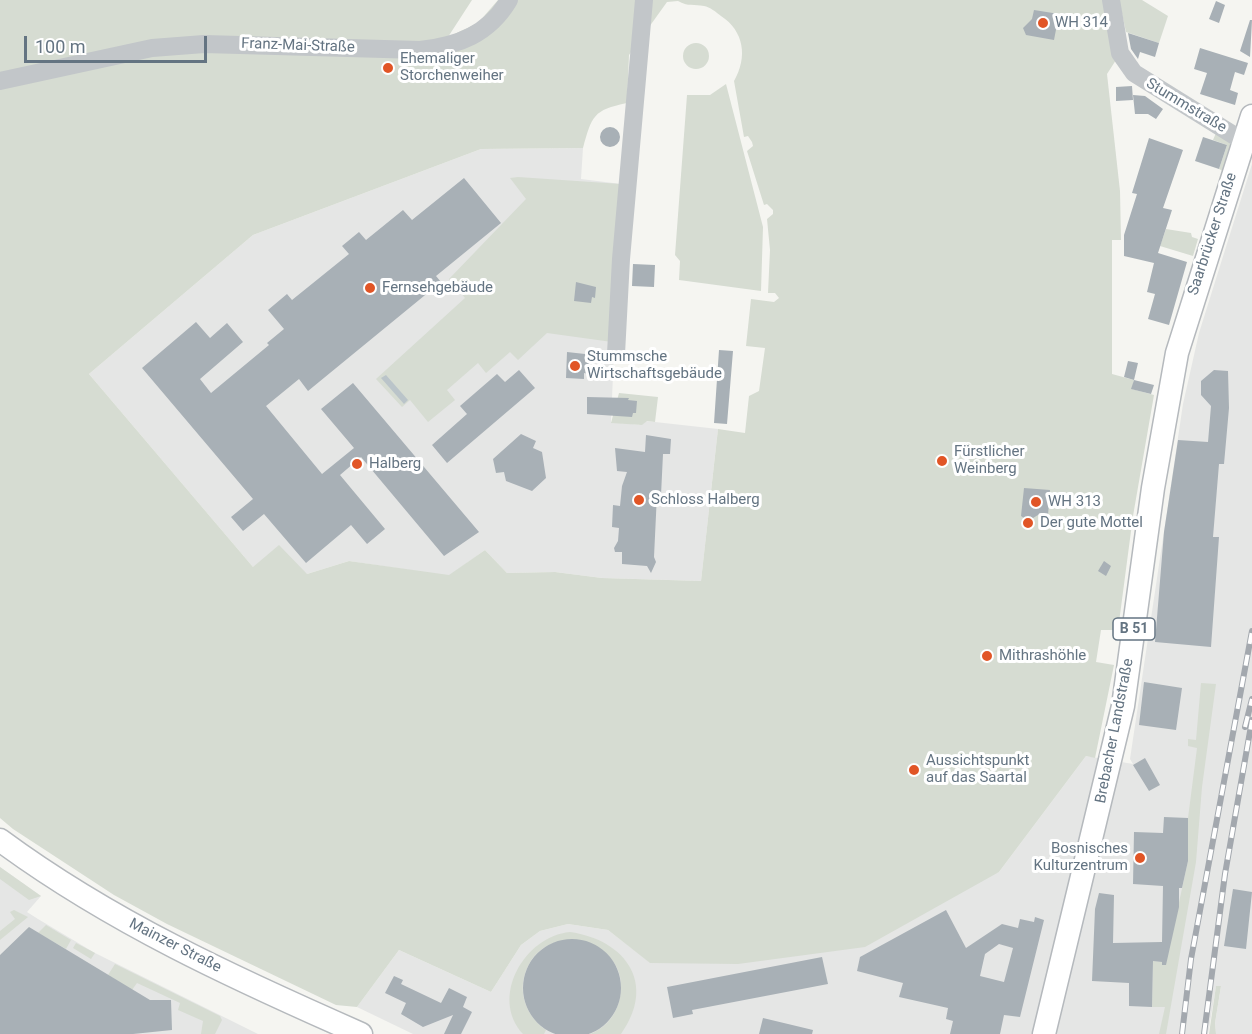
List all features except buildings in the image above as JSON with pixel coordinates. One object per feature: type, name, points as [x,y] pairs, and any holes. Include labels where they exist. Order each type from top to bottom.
[{"type":"main road","name":"Saarbrücker Straße","points":[[1177,353],[1252,116]]},
{"type":"main road","name":"Brebacher Landstraße","points":[[1044,1034],[1123,705],[1153,488],[1177,353]]},
{"type":"main road","name":"Mainzer Straße","points":[[0,840],[70,888],[138,928],[361,1034]]},
{"type":"street","name":"Franz-Mai-Straße","points":[[0,81],[152,48],[204,44],[420,50],[446,47],[462,43],[482,30],[496,18],[509,0]]},
{"type":"street","points":[[616,354],[620,265],[644,0]]},
{"type":"street","name":"Stummstraße","points":[[1111,0],[1120,53],[1134,73],[1243,141]]},
{"type":"shaded area","points":[[0,0],[472,0],[448,37],[478,23],[498,0],[1106,0],[1116,60],[1107,74],[1120,191],[1121,240],[1112,240],[1112,374],[1134,380],[1132,389],[1154,395],[1133,516],[1118,630],[1101,630],[1096,662],[1114,665],[1095,758],[1086,756],[999,872],[865,947],[738,964],[650,963],[608,930],[568,924],[540,931],[521,945],[491,992],[399,950],[357,1007],[336,1005],[167,924],[114,895],[13,829],[0,818]],"holes":[[[667,2],[711,9],[729,22],[739,37],[741,63],[734,81],[744,137],[748,136],[753,146],[747,151],[764,205],[767,204],[773,210],[773,214],[767,219],[770,250],[768,293],[775,293],[779,298],[774,302],[751,299],[746,346],[765,348],[759,391],[749,396],[745,433],[718,429],[701,581],[602,578],[555,572],[507,573],[485,550],[449,575],[349,561],[307,574],[279,545],[253,567],[89,374],[253,235],[481,149],[583,148],[589,128],[596,116],[607,108],[627,103],[629,55]]]},
{"type":"shaded area","points":[[1119,0],[1142,0],[1168,16],[1159,43],[1126,32]]},
{"type":"shaded area","points":[[696,43],[705,47],[709,56],[705,65],[696,69],[687,65],[683,56],[687,47]]},
{"type":"shaded area","points":[[726,84],[763,227],[761,291],[679,280],[680,261],[675,255],[687,95],[710,95]]},
{"type":"shaded area","points":[[1216,133],[1232,142],[1223,171],[1219,169],[1227,145],[1213,140]]},
{"type":"shaded area","points":[[583,148],[581,179],[621,184],[611,422],[641,425],[646,421],[718,429],[701,581],[602,578],[555,572],[507,573],[485,550],[449,576],[349,561],[307,574],[253,567],[89,374],[253,235],[481,149]]},
{"type":"shaded area","points":[[1252,164],[1252,1034],[1216,1034],[1215,1023],[1221,986],[1216,987],[1208,1034],[413,1034],[357,1007],[399,950],[491,992],[521,945],[540,931],[568,924],[608,930],[651,963],[999,872],[1086,756],[1133,764],[1130,759],[1183,404],[1199,333]]},
{"type":"shaded area","points":[[510,178],[621,184],[612,342],[547,333],[518,360],[510,352],[486,373],[478,363],[447,390],[455,400],[428,422],[410,400],[402,407],[376,379],[465,298],[449,279],[526,199]]},
{"type":"shaded area","points":[[1166,229],[1191,233],[1192,237],[1198,239],[1193,256],[1160,246]]},
{"type":"shaded area","points":[[386,375],[408,400],[404,404],[381,378]]},
{"type":"shaded area","points":[[619,393],[658,397],[655,422],[647,421],[642,425],[611,423]]},
{"type":"shaded area","points":[[1201,683],[1216,684],[1202,787],[1196,862],[1166,1034],[1159,1034],[1165,1007],[1152,1007],[1153,961],[1166,962],[1188,861],[1188,818],[1197,748],[1188,746],[1188,739],[1196,740]]},
{"type":"shaded area","points":[[0,867],[41,896],[27,912],[95,953],[258,1034],[0,1034]]},
{"type":"shaded area","points":[[0,867],[41,896],[29,900],[0,879]]},
{"type":"shaded area","points":[[14,910],[28,917],[0,940],[0,931],[15,919],[10,912]]},
{"type":"shaded area","points":[[46,925],[71,940],[66,949],[38,933]]},
{"type":"shaded area","points":[[570,932],[607,944],[630,967],[635,982],[636,998],[631,1016],[621,1034],[590,1034],[603,1026],[613,1015],[618,1005],[621,982],[614,963],[601,950],[583,942],[564,941],[546,947],[531,961],[523,983],[525,1004],[532,1016],[546,1030],[544,1034],[523,1034],[513,1019],[510,1003],[511,987],[526,956],[539,944],[554,936]]},
{"type":"shaded area","points":[[76,943],[95,953],[91,959],[73,948]]},
{"type":"shaded area","points":[[115,964],[220,1016],[222,1020],[215,1034],[201,1034],[203,1021],[178,1010],[180,1003],[137,983],[132,990],[108,975]]},
{"type":"shaded area","points":[[1216,986],[1221,986],[1215,1023],[1216,1034],[1209,1034]]},
{"type":"railway","points":[[1182,1034],[1191,959],[1252,631]]},
{"type":"railway","points":[[1245,727],[1252,699]]},
{"type":"railway","points":[[1204,1034],[1225,874],[1252,720]]},
{"type":"place","name":"WH 314","points":[[1043,23]]},
{"type":"place","name":"Ehemaliger Storchenweiher","points":[[388,68]]},
{"type":"place","name":"Fernsehgebäude","points":[[370,288]]},
{"type":"place","name":"Stummsche Wirtschaftsgebäude","points":[[575,366]]},
{"type":"place","name":"Fürstlicher Weinberg","points":[[942,461]]},
{"type":"place","name":"Halberg","points":[[357,464]]},
{"type":"place","name":"Schloss Halberg","points":[[639,500]]},
{"type":"place","name":"WH 313","points":[[1036,502]]},
{"type":"place","name":"Der gute Mottel","points":[[1028,523]]},
{"type":"place","name":"Mithrashöhle","points":[[987,656]]},
{"type":"place","name":"Aussichtspunkt auf das Saartal","points":[[914,770]]},
{"type":"place","name":"Bosnisches Kulturzentrum","points":[[1140,858]]}]
